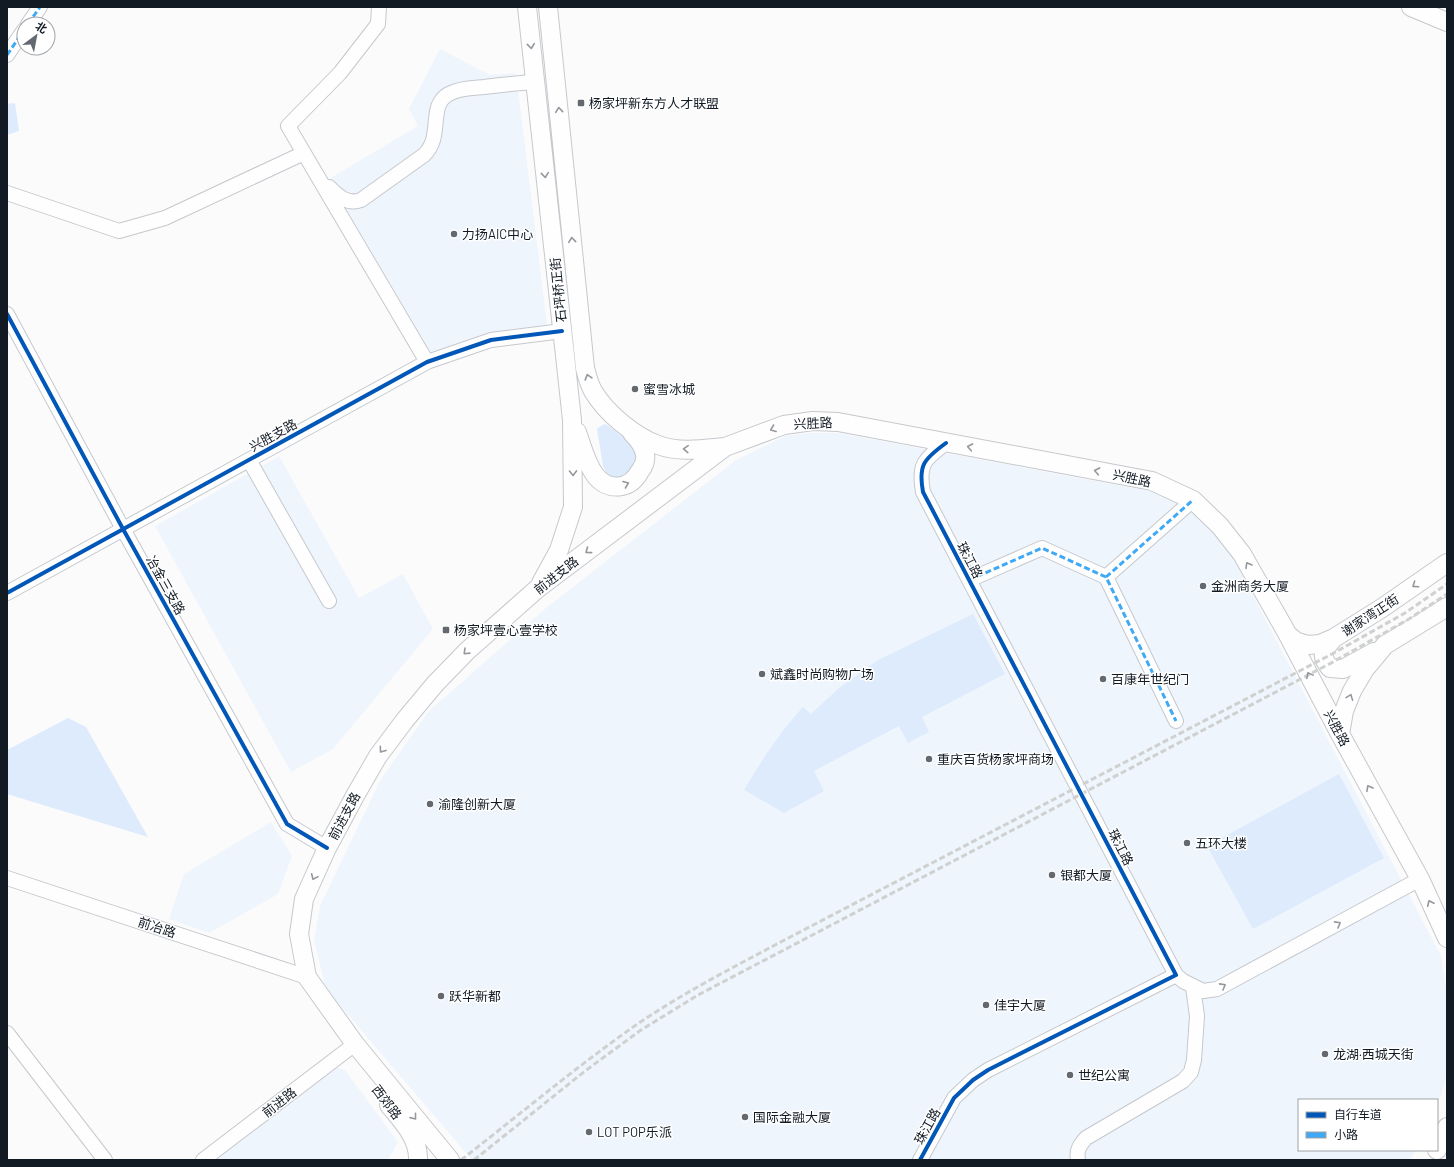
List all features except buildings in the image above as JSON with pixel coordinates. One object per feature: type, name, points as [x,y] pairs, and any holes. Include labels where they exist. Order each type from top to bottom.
[{"type":"main road","name":"石坪桥正街","points":[[527,7],[572,420],[573,508],[559,550],[537,589]]},
{"type":"main road","name":"石坪桥正街","points":[[548,7],[585,368],[588,381],[601,403],[612,415],[641,437],[659,445],[693,449],[725,447]]},
{"type":"main road","points":[[552,48],[557,18],[557,7]]},
{"type":"main road","points":[[1411,7],[1447,22]]},
{"type":"main road","points":[[572,420],[590,468],[600,480],[614,487],[622,487],[635,480],[643,466],[645,459],[643,447],[625,425]]},
{"type":"main road","name":"兴胜路","points":[[619,527],[725,447],[784,425],[813,421],[838,422],[1152,481],[1193,500],[1220,526],[1242,554],[1288,635],[1340,734],[1420,879],[1447,938]]},
{"type":"main road","name":"前进支路","points":[[450,1160],[355,1044],[307,977],[299,934],[304,899],[327,848],[356,794],[378,756],[404,720],[435,684],[467,651],[537,589],[619,527]]},
{"type":"main road","name":"谢家湾正街","points":[[1288,635],[1297,642],[1308,645],[1320,644],[1334,638],[1382,608],[1447,563]]},
{"type":"main road","points":[[1334,638],[1323,652],[1324,660],[1330,668],[1343,669],[1447,607]]},
{"type":"main road","points":[[1340,734],[1344,711],[1352,691],[1365,669],[1385,645]]},
{"type":"main road","name":"西郊路","points":[[355,1044],[364,1071],[414,1139],[417,1146],[418,1160]]},
{"type":"main road","points":[[1438,1148],[1447,1127]]},
{"type":"street","points":[[34,16],[40,7]]},
{"type":"street","points":[[379,7],[378,24],[340,73],[288,126],[427,362]]},
{"type":"street","points":[[7,55],[16,42]]},
{"type":"street","points":[[318,177],[339,197],[350,202],[361,200],[428,151],[434,138],[437,111],[444,98],[451,93],[469,88],[535,82]]},
{"type":"street","points":[[7,193],[119,231],[165,218],[304,153]]},
{"type":"street","name":"冶金三支路","points":[[7,314],[123,529],[287,824],[327,848]]},
{"type":"street","name":"兴胜支路","points":[[7,593],[427,362],[491,340],[562,331]]},
{"type":"street","name":"珠江路","points":[[920,1160],[954,1098],[973,1080],[988,1070],[1176,975],[923,492],[920,477],[923,466],[927,458],[946,443]]},
{"type":"street","points":[[249,460],[329,601]]},
{"type":"street","points":[[1106,577],[1193,500]]},
{"type":"street","points":[[969,580],[1042,548],[1106,577],[1176,721]]},
{"type":"street","name":"前冶路","points":[[7,878],[307,977]]},
{"type":"street","points":[[1176,975],[1183,982],[1203,991],[1217,989],[1420,879]]},
{"type":"street","points":[[1078,1160],[1076,1154],[1086,1138],[1183,1081],[1191,1072],[1197,1016],[1193,987]]},
{"type":"street","points":[[7,1033],[105,1160]]},
{"type":"street","name":"前进路","points":[[203,1160],[355,1044]]},
{"type":"shaded area","name":"力扬AIC中心","points":[[440,49],[490,75],[516,73],[547,325],[490,334],[432,354],[329,179],[418,126],[409,109]]},
{"type":"shaded area","points":[[15,103],[19,131],[7,135],[7,104]]},
{"type":"shaded area","points":[[605,424],[634,446],[639,457],[628,478],[612,477],[606,472],[603,466],[597,429]]},
{"type":"shaded area","points":[[810,433],[838,433],[1149,491],[1190,508],[1216,530],[1235,561],[1441,956],[1447,995],[1447,1070],[1444,1086],[1438,1103],[1438,1099],[1298,1099],[1298,1151],[1415,1151],[1410,1160],[472,1160],[326,989],[314,940],[320,906],[381,779],[429,711],[546,608],[736,460],[785,436]]},
{"type":"shaded area","points":[[279,456],[359,598],[403,574],[433,629],[333,749],[291,772],[155,526]]},
{"type":"shaded area","points":[[973,614],[1005,674],[922,717],[929,732],[908,743],[899,726],[814,771],[824,791],[784,813],[744,790],[771,747],[803,707],[811,714],[839,688],[878,660]]},
{"type":"shaded area","points":[[68,718],[86,727],[148,837],[7,794],[7,750]]},
{"type":"shaded area","points":[[1339,774],[1384,858],[1253,929],[1207,846]]},
{"type":"shaded area","points":[[271,822],[292,856],[278,894],[209,933],[169,919],[184,874]]},
{"type":"shaded area","points":[[334,1067],[345,1070],[398,1142],[388,1160],[212,1160]]},
{"type":"railway","points":[[461,1160],[614,1041],[636,1025],[687,993],[775,945],[1332,654],[1405,613],[1447,584]]},
{"type":"railway","points":[[474,1160],[585,1071],[641,1030],[698,995],[1333,662],[1409,619],[1447,594]]},
{"type":"marked path","points":[[34,16],[40,7]]},
{"type":"marked path","points":[[7,55],[16,42]]},
{"type":"marked path","points":[[1106,577],[1193,500]]},
{"type":"marked path","points":[[969,580],[1042,548],[1106,577],[1176,721]]},
{"type":"cycle path","points":[[7,314],[123,529],[287,824],[327,848]]},
{"type":"cycle path","points":[[7,593],[427,362],[491,340],[562,331]]},
{"type":"cycle path","points":[[920,1160],[954,1098],[973,1080],[988,1070],[1176,975],[923,492],[921,475],[924,463],[932,454],[946,443]]},
{"type":"place","name":"杨家坪新东方人才联盟","points":[[581,103]]},
{"type":"place","name":"力扬AIC中心","points":[[454,234]]},
{"type":"place","name":"蜜雪冰城","points":[[635,389]]},
{"type":"place","name":"金洲商务大厦","points":[[1203,586]]},
{"type":"place","name":"杨家坪壹心壹学校","points":[[446,630]]},
{"type":"place","name":"斌鑫时尚购物广场","points":[[762,674]]},
{"type":"place","name":"百康年世纪门","points":[[1103,679]]},
{"type":"place","name":"重庆百货杨家坪商场","points":[[929,759]]},
{"type":"place","name":"渝隆创新大厦","points":[[430,804]]},
{"type":"place","name":"五环大楼","points":[[1187,843]]},
{"type":"place","name":"银都大厦","points":[[1052,875]]},
{"type":"place","name":"跃华新都","points":[[441,996]]},
{"type":"place","name":"佳宇大厦","points":[[986,1005]]},
{"type":"place","name":"龙湖·西城天街","points":[[1325,1054]]},
{"type":"place","name":"世纪公寓","points":[[1070,1075]]},
{"type":"place","name":"国际金融大厦","points":[[745,1117]]},
{"type":"place","name":"LOT POP乐派","points":[[589,1132]]}]
